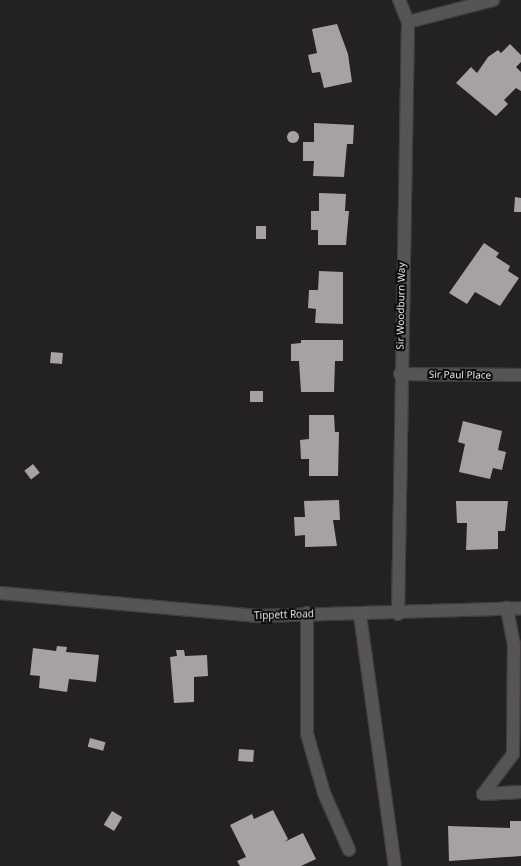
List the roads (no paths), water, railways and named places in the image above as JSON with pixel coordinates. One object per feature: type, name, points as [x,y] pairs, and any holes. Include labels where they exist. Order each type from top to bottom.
[{"type":"street","name":"Sir Woodburn Way","points":[[398,614],[400,374],[408,22],[399,0]]},
{"type":"street","points":[[408,22],[493,0]]},
{"type":"street","name":"Sir Paul Place","points":[[400,374],[521,375]]},
{"type":"street","name":"Tippett Road","points":[[0,593],[258,616],[307,613],[360,615],[398,614],[521,608]]},
{"type":"street","points":[[507,608],[514,645],[517,757],[483,794],[521,792]]},
{"type":"street","points":[[307,613],[307,734],[324,793],[349,850]]},
{"type":"street","points":[[360,615],[395,866]]}]
